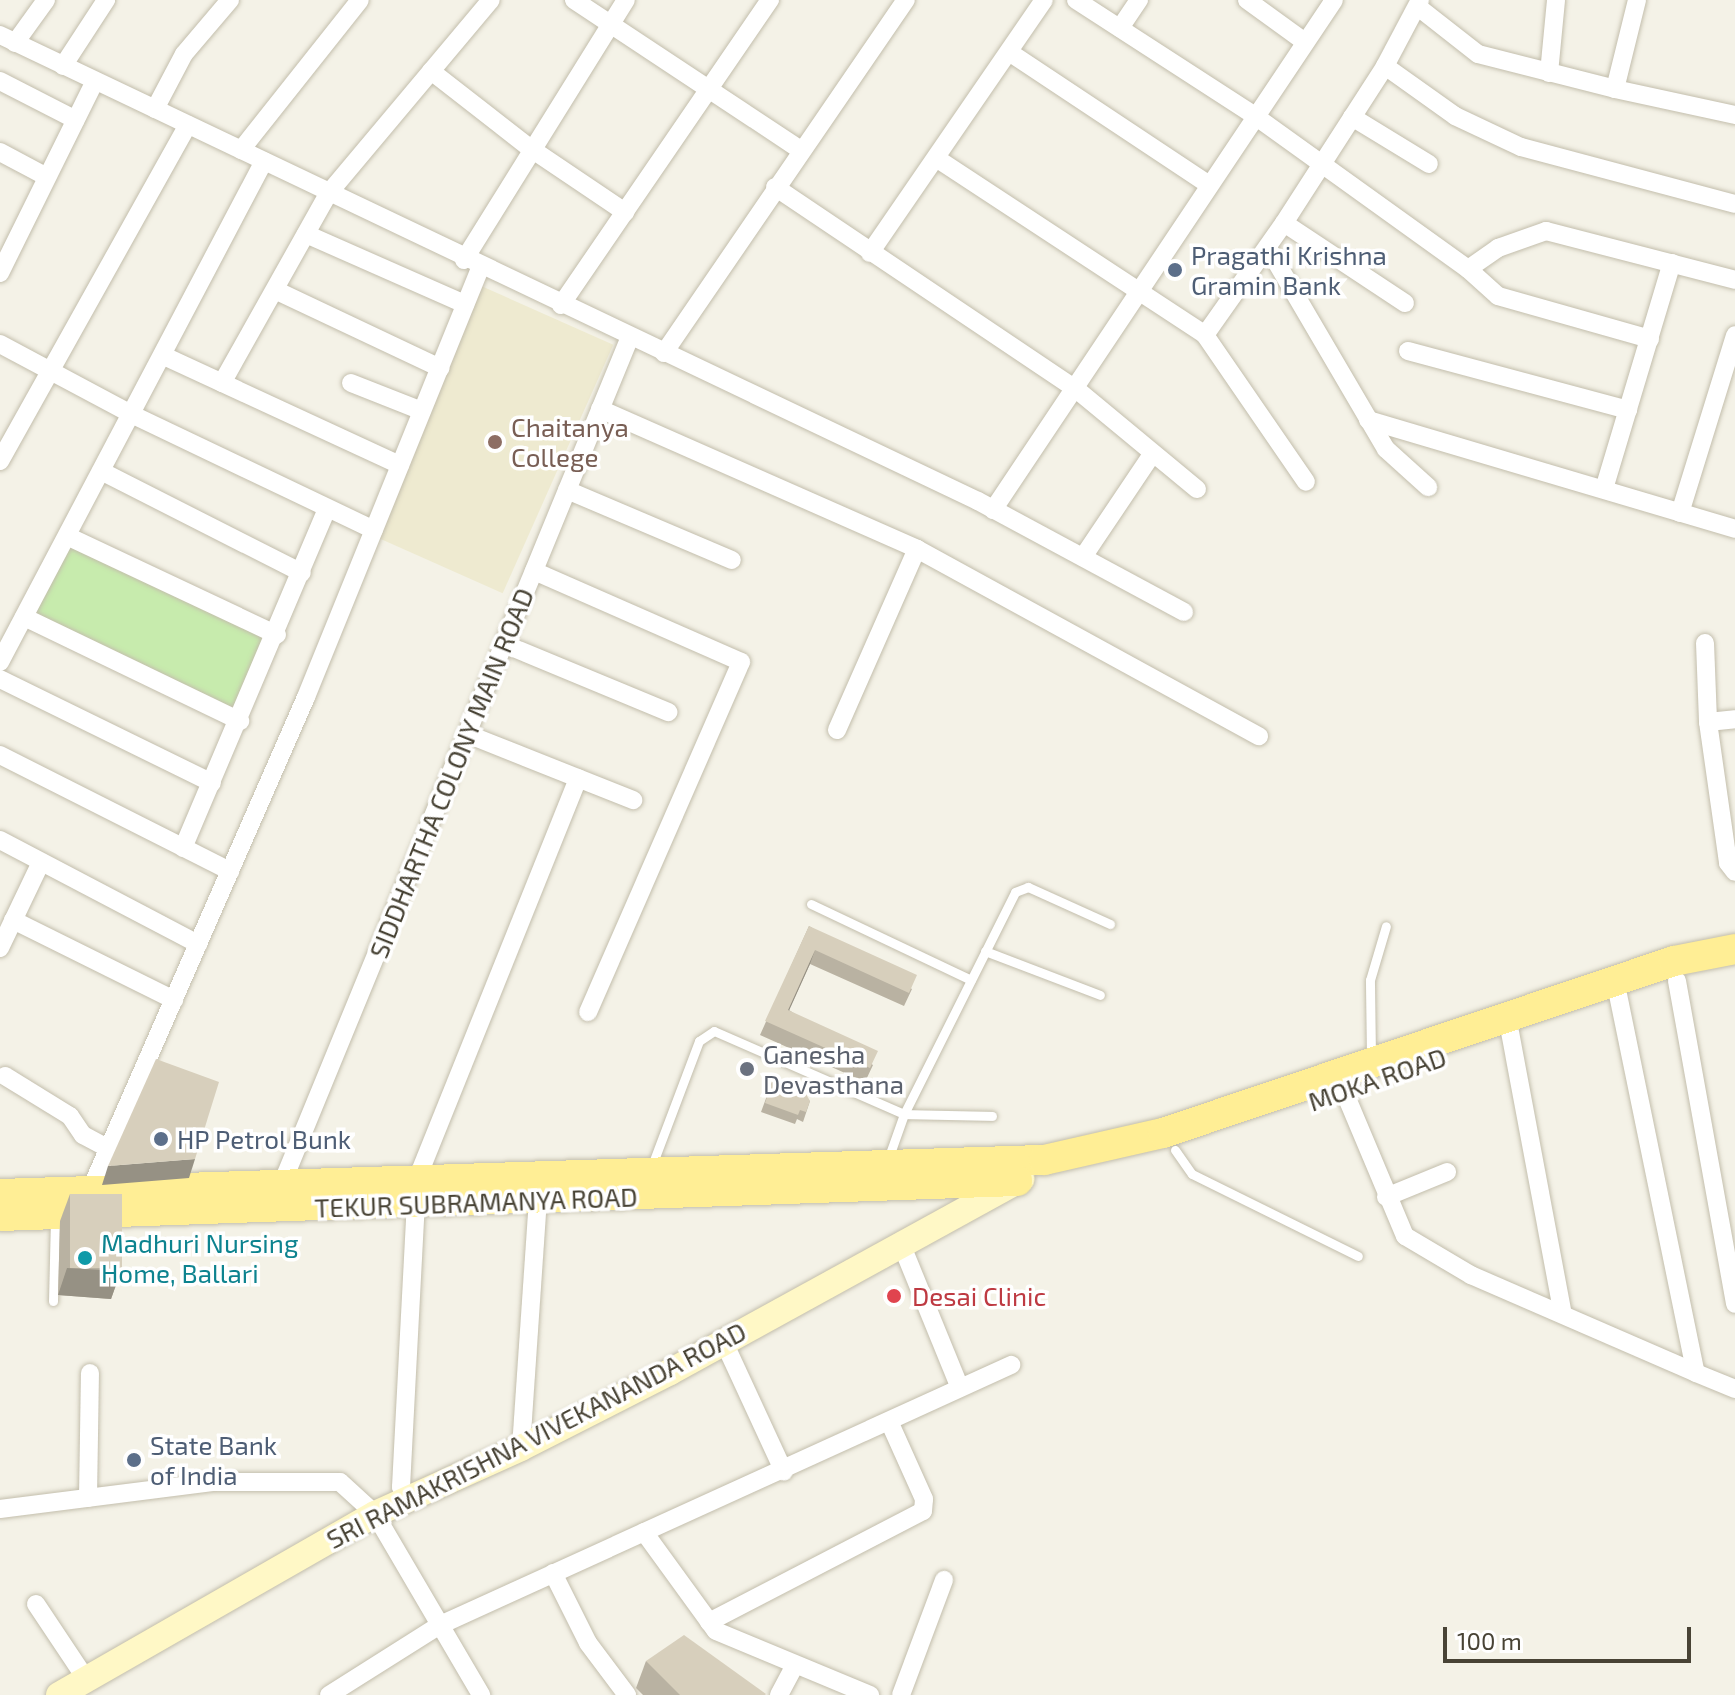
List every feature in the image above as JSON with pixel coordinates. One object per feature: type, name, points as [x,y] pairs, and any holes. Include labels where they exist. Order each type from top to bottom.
[{"type":"main road","name":"MOKA ROAD","points":[[951,1174],[1017,1181],[1175,1150],[1340,1081],[1371,1061],[1617,989],[1735,949]]},
{"type":"main road","name":"MOKA ROAD","points":[[951,1174],[1044,1160],[1163,1133],[1510,1032],[1617,989],[1677,981],[1735,968]]},
{"type":"main road","name":"SRI RAMAKRISHNA VIVEKANANDA ROAD","points":[[59,1695],[375,1514],[521,1448],[902,1246],[1017,1181],[1044,1160]]},
{"type":"main road","points":[[416,1192],[650,1171],[886,1165],[951,1174]]},
{"type":"main road","name":"TEKUR SUBRAMANYA ROAD","points":[[0,1216],[55,1216],[276,1198],[416,1192],[538,1198],[951,1174]]},
{"type":"main road","points":[[0,1194],[276,1198]]},
{"type":"street","points":[[46,0],[8,39],[472,264],[993,510],[1184,612]]},
{"type":"street","points":[[155,109],[184,54],[230,0]]},
{"type":"street","points":[[241,150],[360,0]]},
{"type":"street","points":[[222,383],[328,194],[491,0]]},
{"type":"street","points":[[574,0],[705,91],[801,150]]},
{"type":"street","points":[[89,1193],[374,530],[465,304],[472,264],[530,148],[626,0]]},
{"type":"street","points":[[561,305],[770,0]]},
{"type":"street","points":[[664,353],[906,0]]},
{"type":"street","points":[[870,253],[1044,0]]},
{"type":"street","points":[[1076,0],[1255,116],[1509,301],[1650,339]]},
{"type":"street","points":[[1120,28],[1139,0]]},
{"type":"street","points":[[1247,0],[1305,42]]},
{"type":"street","points":[[993,510],[1334,0]]},
{"type":"street","points":[[1549,73],[1556,0]]},
{"type":"street","points":[[1615,89],[1637,0]]},
{"type":"street","points":[[63,66],[96,3]]},
{"type":"street","points":[[1205,335],[1268,248],[1385,66],[1419,4],[1478,54],[1615,89],[1735,115]]},
{"type":"street","points":[[1009,52],[1209,185]]},
{"type":"street","points":[[1385,66],[1455,116],[1521,147],[1735,204]]},
{"type":"street","points":[[431,71],[530,148],[625,212]]},
{"type":"street","points":[[0,81],[76,120]]},
{"type":"street","points":[[0,273],[8,237],[47,177],[95,81]]},
{"type":"street","points":[[1352,117],[1429,164]]},
{"type":"street","points":[[0,461],[188,125]]},
{"type":"street","points":[[0,152],[47,177]]},
{"type":"street","points":[[936,158],[1205,335],[1306,482]]},
{"type":"street","points":[[0,662],[164,356],[264,161]]},
{"type":"street","points":[[775,187],[1076,389],[1197,489]]},
{"type":"street","points":[[1284,223],[1405,303]]},
{"type":"street","points":[[1468,269],[1498,248],[1546,231],[1735,280]]},
{"type":"street","points":[[306,234],[465,304]]},
{"type":"street","points":[[1268,248],[1368,420],[1400,465],[1428,487]]},
{"type":"street","points":[[1604,489],[1672,263]]},
{"type":"street","points":[[275,290],[440,368]]},
{"type":"street","points":[[1680,513],[1735,335]]},
{"type":"street","name":"SIDDHARTHA COLONY MAIN ROAD","points":[[276,1198],[630,337]]},
{"type":"street","points":[[0,344],[131,414],[374,530]]},
{"type":"street","points":[[1408,351],[1628,410]]},
{"type":"street","points":[[164,356],[400,465]]},
{"type":"street","points":[[351,383],[422,411]]},
{"type":"street","points":[[600,409],[917,549],[1259,736]]},
{"type":"street","points":[[1368,420],[1735,529]]},
{"type":"street","points":[[1083,557],[1153,453]]},
{"type":"street","points":[[101,471],[302,573]]},
{"type":"street","points":[[567,490],[732,560]]},
{"type":"street","points":[[183,848],[277,635],[327,509]]},
{"type":"street","points":[[67,536],[277,635]]},
{"type":"street","points":[[837,730],[917,549]]},
{"type":"street","points":[[534,571],[741,662],[588,1012]]},
{"type":"street","points":[[24,617],[240,721]]},
{"type":"street","points":[[1705,643],[1708,722],[1728,863],[1735,872]]},
{"type":"street","points":[[504,644],[668,712]]},
{"type":"street","points":[[0,679],[212,783]]},
{"type":"street","points":[[1708,722],[1735,719]]},
{"type":"street","points":[[467,734],[633,800]]},
{"type":"street","points":[[0,755],[230,871]]},
{"type":"street","points":[[408,1499],[401,1487],[416,1192],[578,778]]},
{"type":"street","points":[[0,840],[198,944]]},
{"type":"street","points":[[0,948],[41,862]]},
{"type":"street","points":[[13,920],[174,1000]]},
{"type":"street","points":[[1677,981],[1735,1304]]},
{"type":"street","points":[[1617,989],[1696,1373]]},
{"type":"street","points":[[1510,1032],[1563,1314]]},
{"type":"street","points":[[5,1076],[70,1116],[83,1135],[109,1149]]},
{"type":"street","points":[[1340,1081],[1386,1197],[1405,1236],[1420,1248],[1563,1314],[1605,1337],[1735,1389]]},
{"type":"street","points":[[1386,1197],[1447,1172]]},
{"type":"street","points":[[521,1448],[538,1198]]},
{"type":"street","points":[[902,1246],[960,1388]]},
{"type":"street","points":[[723,1340],[784,1472]]},
{"type":"street","points":[[338,1693],[438,1626],[784,1472],[1011,1365]]},
{"type":"street","points":[[88,1498],[90,1373]]},
{"type":"street","points":[[709,1622],[923,1511],[924,1499],[889,1421]]},
{"type":"street","points":[[0,1509],[214,1482],[327,1478],[353,1489],[375,1514],[481,1695]]},
{"type":"street","points":[[644,1532],[709,1622],[736,1642],[870,1695]]},
{"type":"street","points":[[553,1573],[588,1643],[627,1695]]},
{"type":"street","points":[[901,1695],[944,1580]]},
{"type":"street","points":[[36,1604],[86,1679]]},
{"type":"street","points":[[779,1695],[794,1667]]},
{"type":"lane","points":[[886,1165],[904,1114],[1015,892],[1028,887],[1110,924]]},
{"type":"lane","points":[[811,904],[971,980]]},
{"type":"lane","points":[[1371,1061],[1370,980],[1386,926]]},
{"type":"lane","points":[[985,951],[1100,995]]},
{"type":"lane","points":[[650,1171],[704,1033],[714,1031],[904,1114],[992,1116]]},
{"type":"lane","points":[[1175,1150],[1192,1174],[1358,1256]]},
{"type":"lane","points":[[53,1301],[55,1216]]},
{"type":"shaded area","name":"Chaitanya College","points":[[479,285],[613,345],[503,593],[368,533]]},
{"type":"green space","points":[[65,539],[273,636],[235,716],[28,619]]},
{"type":"building","points":[[809,926],[917,975],[909,993],[815,950],[788,1010],[878,1051],[870,1068],[765,1021]]},
{"type":"building","name":"HP Petrol Bunk","points":[[156,1059],[219,1082],[195,1159],[108,1166]]},
{"type":"building","points":[[772,1082],[806,1094],[810,1101],[806,1112],[800,1110],[798,1115],[765,1103]]},
{"type":"building","points":[[70,1194],[122,1194],[122,1268],[70,1268]]},
{"type":"building","points":[[684,1635],[766,1694],[680,1695],[646,1661]]},
{"type":"place","name":"Pragathi Krishna Gramin Bank","points":[[1175,270]]},
{"type":"place","name":"Chaitanya College","points":[[495,442]]},
{"type":"place","name":"Ganesha Devasthana","points":[[747,1069]]},
{"type":"place","name":"HP Petrol Bunk","points":[[161,1139]]},
{"type":"place","name":"Madhuri Nursing Home, Ballari","points":[[85,1258]]},
{"type":"place","name":"Desai Clinic","points":[[894,1296]]},
{"type":"place","name":"State Bank of India","points":[[134,1460]]}]
